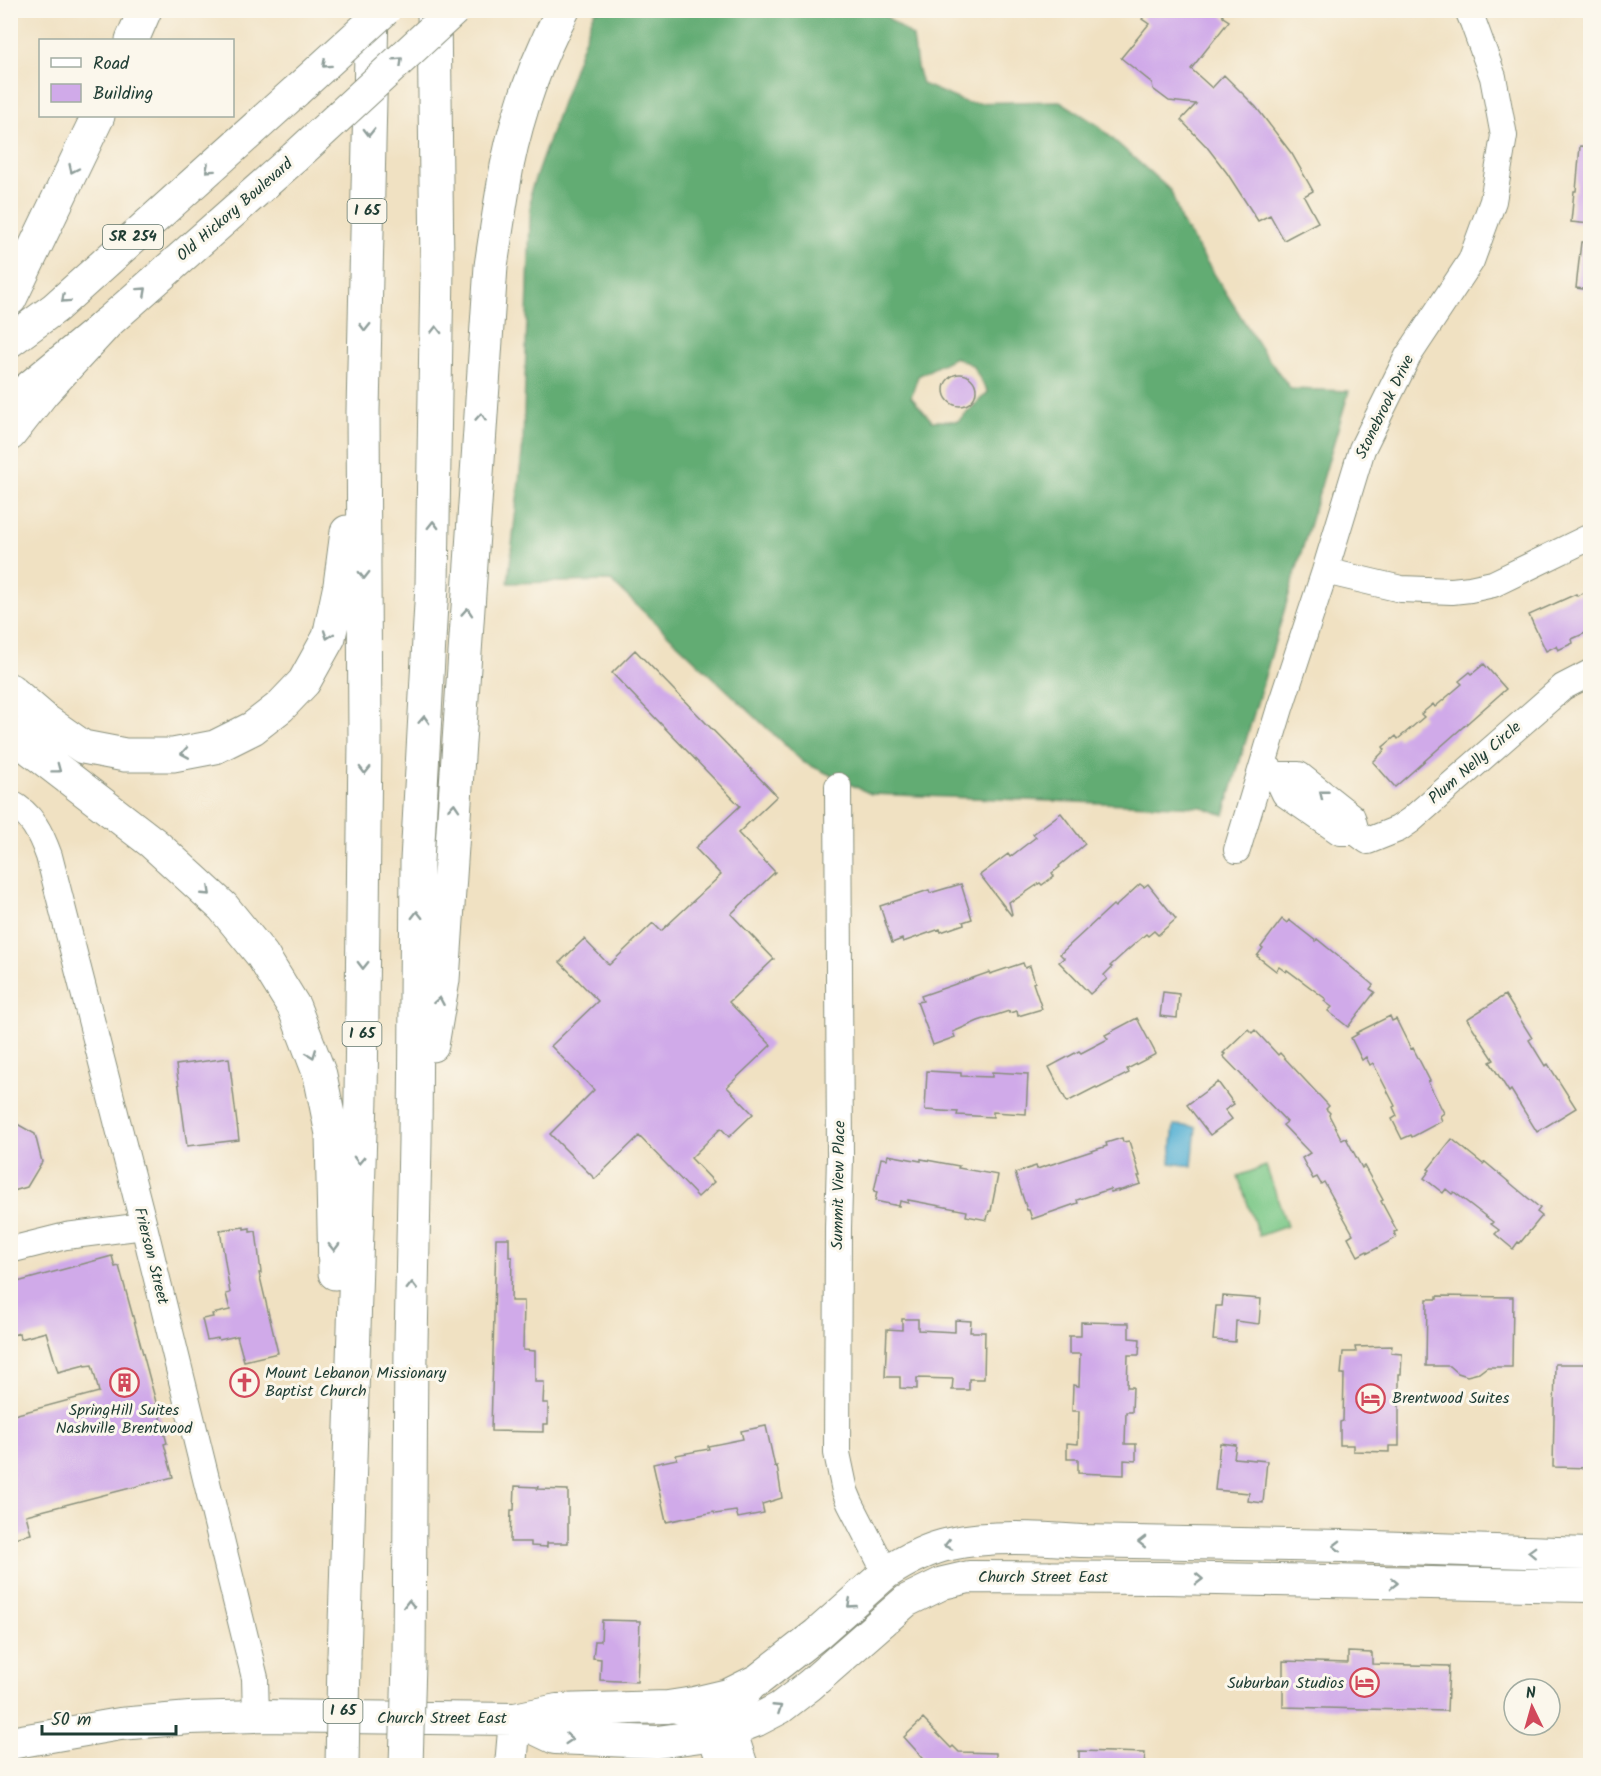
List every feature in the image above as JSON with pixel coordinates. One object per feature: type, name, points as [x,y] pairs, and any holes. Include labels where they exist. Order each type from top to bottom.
[{"type":"highway","points":[[132,39],[145,10]]},
{"type":"highway","name":"I 65","points":[[342,1766],[361,1098],[365,740],[363,411],[372,10]]},
{"type":"highway","points":[[406,1766],[417,861],[432,585],[437,266],[434,10]]},
{"type":"highway","points":[[437,266],[452,80],[454,10]]},
{"type":"highway","points":[[415,1141],[443,980],[491,266],[507,165],[527,90],[562,10]]},
{"type":"highway","points":[[10,299],[98,117]]},
{"type":"highway","points":[[10,434],[44,391],[105,325]]},
{"type":"highway","points":[[10,690],[46,721],[83,747],[125,755],[173,755],[215,747],[253,728],[280,707],[304,682],[329,637],[340,585],[363,411]]},
{"type":"highway","points":[[10,733],[153,843],[223,907],[262,955],[294,1007],[320,1075],[332,1134],[344,1657]]},
{"type":"main road","name":"SR 254","points":[[10,341],[55,308],[385,10]]},
{"type":"main road","name":"Old Hickory Boulevard","points":[[10,403],[105,325],[295,157],[454,10]]},
{"type":"main road","name":"Church Street East","points":[[10,1743],[93,1728],[190,1718],[256,1716],[515,1719],[557,1710],[668,1707],[694,1703],[728,1695],[758,1680],[810,1640],[886,1573],[917,1555],[951,1544],[1006,1539],[1590,1554]]},
{"type":"main road","name":"Church Street East","points":[[515,1719],[555,1738],[657,1742],[722,1730],[757,1720],[780,1708],[810,1685],[906,1601],[943,1583],[969,1577],[1176,1578],[1590,1586]]},
{"type":"main road","points":[[511,1766],[515,1719]]},
{"type":"street","name":"Stonebrook Drive","points":[[1237,850],[1270,769],[1280,708],[1362,449],[1408,356],[1471,261],[1493,201],[1504,136],[1493,77],[1468,10]]},
{"type":"street","points":[[1325,571],[1401,589],[1452,591],[1470,589],[1493,584],[1590,537]]},
{"type":"street","name":"Plum Nelly Circle","points":[[1270,769],[1299,775],[1353,818],[1356,832],[1368,841],[1398,829],[1411,820],[1563,687],[1590,673]]},
{"type":"street","name":"Summit View Place","points":[[838,786],[840,1157],[837,1453],[847,1497],[886,1573]]},
{"type":"street","name":"Frierson Street","points":[[14,805],[36,826],[49,856],[144,1226],[255,1678],[256,1716]]},
{"type":"street","points":[[10,1250],[66,1236],[144,1226]]},
{"type":"street","points":[[721,1766],[715,1748],[722,1730],[758,1680]]},
{"type":"street","points":[[668,1707],[722,1730],[745,1766]]},
{"type":"green space","points":[[596,11],[879,11],[913,37],[922,84],[967,103],[1060,101],[1096,124],[1171,191],[1181,221],[1263,352],[1291,389],[1349,391],[1224,815],[1202,807],[871,794],[803,762],[611,581],[508,583],[523,444],[531,190]],"holes":[[[955,357],[972,365],[988,392],[958,421],[932,421],[911,397],[918,376]]]},
{"type":"green space","points":[[1266,1166],[1287,1226],[1259,1236],[1238,1176]]},
{"type":"water","points":[[1174,1125],[1196,1127],[1192,1166],[1170,1163]]},
{"type":"building","points":[[1149,10],[1222,10],[1223,17],[1229,21],[1191,69],[1212,88],[1224,75],[1256,107],[1292,154],[1313,191],[1304,196],[1318,222],[1284,240],[1270,215],[1258,221],[1227,173],[1207,147],[1181,120],[1196,104],[1169,101],[1153,89],[1152,83],[1121,58],[1149,24],[1142,19]]},
{"type":"building","points":[[1580,146],[1590,147],[1590,224],[1571,222]]},
{"type":"building","points":[[1581,242],[1590,242],[1590,290],[1576,288]]},
{"type":"building","points":[[960,374],[971,379],[976,390],[971,401],[960,406],[949,401],[944,390],[949,379]]},
{"type":"building","points":[[1590,590],[1590,631],[1572,639],[1573,643],[1558,650],[1556,646],[1546,651],[1529,615]]},
{"type":"building","points":[[635,650],[777,796],[738,833],[775,872],[731,914],[774,959],[729,1002],[771,1045],[727,1087],[753,1114],[729,1137],[721,1128],[691,1158],[714,1182],[698,1197],[639,1136],[595,1179],[550,1134],[594,1090],[551,1046],[598,1001],[560,962],[584,939],[609,965],[653,923],[661,931],[721,875],[695,848],[740,806],[612,673]]},
{"type":"building","points":[[1484,664],[1506,689],[1395,787],[1373,762],[1385,750],[1383,747],[1396,736],[1398,739],[1424,717],[1421,714],[1433,704],[1435,707],[1462,684],[1459,681]]},
{"type":"building","points":[[1061,813],[1085,844],[1052,873],[1054,876],[1009,902],[1011,915],[980,875],[1008,854],[1010,857],[1036,837],[1033,834]]},
{"type":"building","points":[[961,884],[972,919],[941,932],[940,929],[903,942],[902,939],[892,943],[880,906],[929,890],[930,893]]},
{"type":"building","points":[[1140,884],[1144,887],[1148,884],[1176,919],[1158,935],[1154,931],[1148,936],[1146,934],[1110,966],[1112,967],[1104,975],[1107,979],[1090,994],[1059,962],[1064,958],[1060,954],[1113,905],[1115,907]]},
{"type":"building","points":[[1282,919],[1287,923],[1289,920],[1316,941],[1317,939],[1373,985],[1370,989],[1375,992],[1348,1027],[1328,1011],[1332,1007],[1324,1001],[1326,999],[1287,970],[1286,972],[1279,967],[1276,971],[1257,956]]},
{"type":"building","points":[[1023,963],[1025,968],[1030,966],[1042,1009],[1018,1016],[1017,1011],[1009,1013],[1009,1011],[978,1021],[953,1032],[955,1037],[933,1045],[917,1002],[923,1001],[921,996]]},
{"type":"building","points":[[1163,992],[1179,994],[1177,1018],[1160,1016]]},
{"type":"building","points":[[1505,995],[1532,1038],[1529,1040],[1545,1066],[1548,1064],[1576,1108],[1537,1132],[1511,1090],[1509,1092],[1490,1062],[1494,1060],[1467,1019]]},
{"type":"building","points":[[1390,1016],[1392,1021],[1396,1019],[1411,1049],[1413,1048],[1444,1113],[1440,1116],[1442,1121],[1412,1137],[1411,1135],[1402,1139],[1392,1119],[1397,1116],[1393,1107],[1395,1106],[1373,1063],[1370,1065],[1366,1057],[1362,1060],[1351,1038],[1358,1034],[1356,1033]]},
{"type":"building","points":[[1137,1018],[1156,1054],[1127,1069],[1129,1073],[1067,1102],[1049,1067],[1108,1039],[1105,1035]]},
{"type":"building","points":[[1248,1029],[1252,1033],[1255,1030],[1278,1055],[1280,1053],[1329,1106],[1326,1109],[1342,1140],[1346,1138],[1383,1200],[1381,1201],[1397,1231],[1394,1232],[1396,1238],[1358,1256],[1348,1237],[1353,1234],[1324,1182],[1321,1184],[1317,1177],[1313,1179],[1302,1158],[1310,1153],[1283,1125],[1287,1122],[1223,1056],[1225,1054],[1223,1053]]},
{"type":"building","points":[[229,1058],[239,1140],[187,1146],[176,1065]]},
{"type":"building","points":[[927,1071],[961,1073],[961,1076],[992,1077],[992,1072],[1028,1074],[1026,1114],[993,1112],[993,1117],[925,1110]]},
{"type":"building","points":[[1218,1082],[1234,1104],[1225,1110],[1232,1119],[1210,1135],[1187,1105]]},
{"type":"building","points":[[10,1120],[35,1134],[42,1162],[27,1187],[10,1192]]},
{"type":"building","points":[[1122,1138],[1123,1142],[1129,1141],[1141,1184],[1118,1191],[1111,1192],[1110,1189],[1032,1219],[1015,1173],[1036,1166],[1037,1169],[1107,1146],[1106,1143]]},
{"type":"building","points":[[1452,1139],[1483,1164],[1485,1162],[1540,1208],[1537,1212],[1542,1216],[1513,1249],[1495,1234],[1499,1230],[1491,1224],[1493,1222],[1454,1192],[1452,1194],[1446,1189],[1443,1193],[1424,1178],[1430,1170],[1428,1169]]},
{"type":"building","points":[[888,1155],[921,1161],[921,1159],[998,1175],[987,1220],[966,1216],[967,1211],[908,1200],[908,1203],[900,1201],[899,1206],[875,1201],[877,1192],[874,1191],[881,1158],[887,1159]]},
{"type":"building","points":[[244,1227],[244,1229],[250,1228],[250,1232],[256,1231],[261,1273],[259,1273],[278,1353],[244,1361],[237,1336],[207,1340],[202,1319],[230,1310],[226,1294],[230,1293],[220,1230]]},
{"type":"building","points":[[496,1238],[509,1238],[509,1257],[512,1257],[511,1301],[524,1301],[523,1350],[535,1351],[535,1382],[544,1382],[543,1403],[548,1403],[548,1424],[543,1424],[543,1432],[491,1431]]},
{"type":"building","name":"SpringHill Suites Nashville Brentwood","points":[[112,1256],[115,1267],[119,1266],[167,1443],[164,1444],[173,1477],[26,1515],[31,1534],[10,1539],[10,1416],[99,1392],[92,1365],[58,1372],[46,1332],[20,1339],[19,1333],[10,1336],[10,1284]]},
{"type":"building","points":[[1223,1296],[1261,1299],[1259,1324],[1236,1321],[1235,1342],[1213,1340],[1216,1306],[1222,1306]]},
{"type":"building","points":[[1437,1296],[1513,1297],[1512,1367],[1487,1367],[1479,1373],[1467,1376],[1458,1373],[1450,1366],[1426,1366],[1427,1299],[1437,1299]]},
{"type":"building","points":[[902,1319],[918,1319],[918,1330],[955,1332],[955,1320],[971,1321],[970,1332],[985,1332],[984,1379],[969,1379],[969,1390],[952,1390],[953,1379],[917,1378],[917,1389],[900,1388],[900,1377],[885,1377],[887,1329],[902,1330]]},
{"type":"building","points":[[1081,1322],[1129,1323],[1129,1338],[1140,1339],[1139,1355],[1128,1355],[1127,1387],[1133,1387],[1132,1412],[1126,1412],[1125,1444],[1136,1444],[1136,1461],[1124,1460],[1124,1475],[1078,1473],[1078,1459],[1067,1459],[1067,1443],[1078,1444],[1079,1411],[1072,1411],[1073,1385],[1079,1386],[1080,1354],[1069,1354],[1069,1336],[1081,1336]]},
{"type":"building","name":"Brentwood Suites","points":[[1392,1346],[1391,1353],[1402,1354],[1401,1374],[1399,1374],[1399,1446],[1389,1446],[1389,1452],[1353,1451],[1353,1445],[1340,1445],[1340,1422],[1343,1421],[1344,1374],[1341,1374],[1343,1352],[1356,1352],[1355,1347]]},
{"type":"building","points":[[1555,1364],[1590,1364],[1590,1468],[1553,1467]]},
{"type":"building","points":[[766,1426],[775,1467],[777,1466],[782,1498],[762,1504],[764,1513],[738,1518],[736,1511],[715,1514],[714,1512],[666,1522],[653,1464],[677,1459],[676,1455],[709,1449],[708,1446],[743,1439],[741,1431]]},
{"type":"building","points":[[1220,1443],[1236,1445],[1234,1458],[1267,1461],[1263,1503],[1248,1501],[1249,1493],[1215,1490]]},
{"type":"building","points":[[515,1486],[568,1490],[568,1543],[547,1543],[547,1547],[531,1546],[531,1542],[510,1542],[511,1510],[514,1510]]},
{"type":"building","points":[[602,1620],[640,1621],[637,1682],[600,1680],[601,1659],[593,1658],[595,1641],[601,1641]]},
{"type":"building","name":"Suburban Studios","points":[[1348,1652],[1372,1653],[1372,1664],[1449,1666],[1447,1711],[1283,1707],[1283,1661],[1348,1663]]},
{"type":"building","points":[[923,1719],[951,1748],[953,1746],[959,1752],[996,1753],[996,1766],[930,1766],[904,1737]]},
{"type":"building","points":[[1079,1751],[1145,1753],[1144,1766],[1079,1766]]},
{"type":"place","name":"SpringHill Suites Nashville Brentwood","points":[[124,1382]]},
{"type":"place","name":"Mount Lebanon Missionary Baptist Church","points":[[244,1382]]},
{"type":"place","name":"Brentwood Suites","points":[[1371,1398]]},
{"type":"place","name":"Suburban Studios","points":[[1365,1683]]}]
